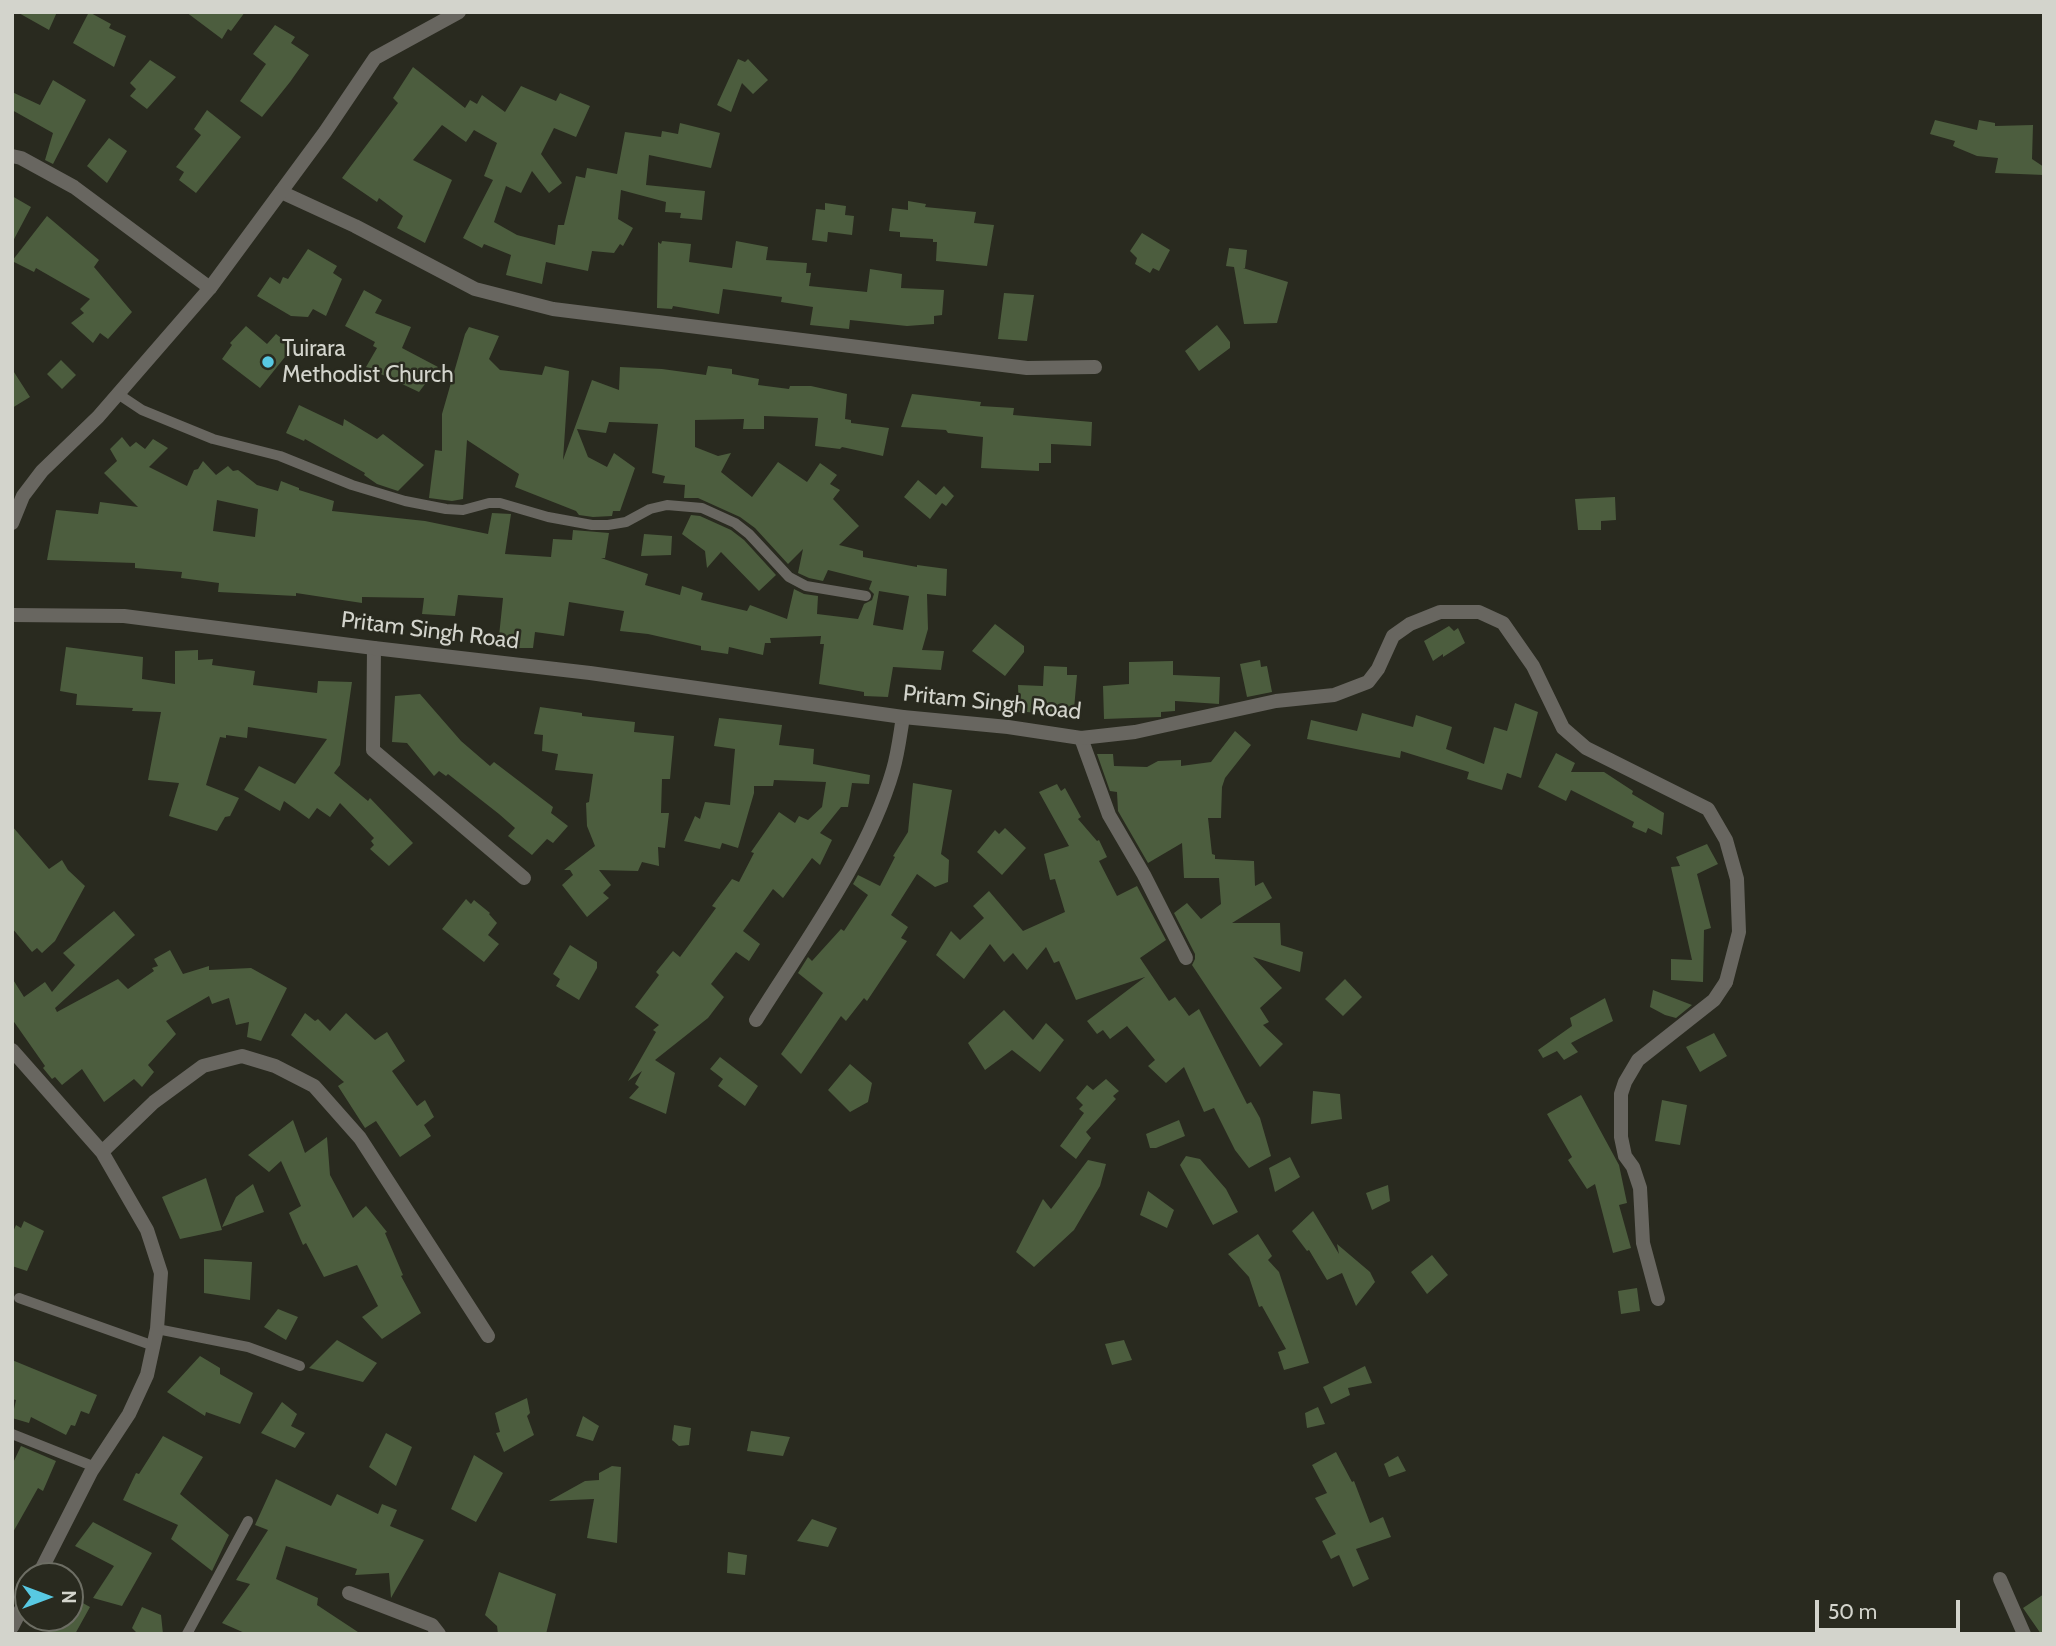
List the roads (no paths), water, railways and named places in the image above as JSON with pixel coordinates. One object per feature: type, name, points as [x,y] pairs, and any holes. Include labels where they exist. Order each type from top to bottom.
[{"type":"street","points":[[12,523],[18,492],[98,417],[210,288],[282,192],[375,58],[458,12]]},
{"type":"street","points":[[12,156],[21,158],[74,187],[210,288]]},
{"type":"street","points":[[282,192],[355,226],[475,289],[553,309],[1027,368],[1095,368]]},
{"type":"street","name":"Pritam Singh Road","points":[[12,615],[124,616],[590,673],[903,717],[1008,727],[1081,738],[1135,732],[1276,701],[1334,695],[1368,682],[1378,669],[1393,636],[1410,624],[1440,612],[1479,612],[1503,623],[1533,666],[1563,728],[1586,748],[1708,810],[1726,839],[1737,879],[1739,932],[1726,982],[1714,1000],[1637,1060],[1622,1094],[1622,1138],[1625,1156],[1633,1167],[1640,1188],[1643,1243],[1658,1299]]},
{"type":"street","points":[[374,648],[373,750],[524,878]]},
{"type":"street","points":[[756,1020],[844,878],[874,822],[893,770],[903,717]]},
{"type":"street","points":[[1081,738],[1109,815],[1186,958]]},
{"type":"street","points":[[12,1050],[102,1152],[147,1230],[161,1273],[157,1329],[147,1376],[129,1414],[94,1467],[45,1562]]},
{"type":"street","points":[[102,1152],[154,1102],[203,1066],[242,1056],[275,1066],[314,1086],[360,1138],[488,1336]]},
{"type":"street","points":[[2000,1579],[2024,1634]]},
{"type":"street","points":[[349,1593],[432,1625],[439,1634]]},
{"type":"lane","points":[[118,394],[142,410],[214,439],[280,456],[352,485],[446,509],[463,510],[500,503],[548,517],[592,525],[608,525],[626,522],[650,509],[667,505],[702,508],[735,523],[749,534],[789,577],[806,586],[866,596]]},
{"type":"lane","points":[[19,1298],[153,1346]]},
{"type":"lane","points":[[157,1329],[237,1344],[300,1366]]},
{"type":"lane","points":[[12,1434],[94,1467]]},
{"type":"lane","points":[[187,1634],[248,1521]]},
{"type":"place","name":"Tuirara Methodist Church","points":[[268,362]]}]
